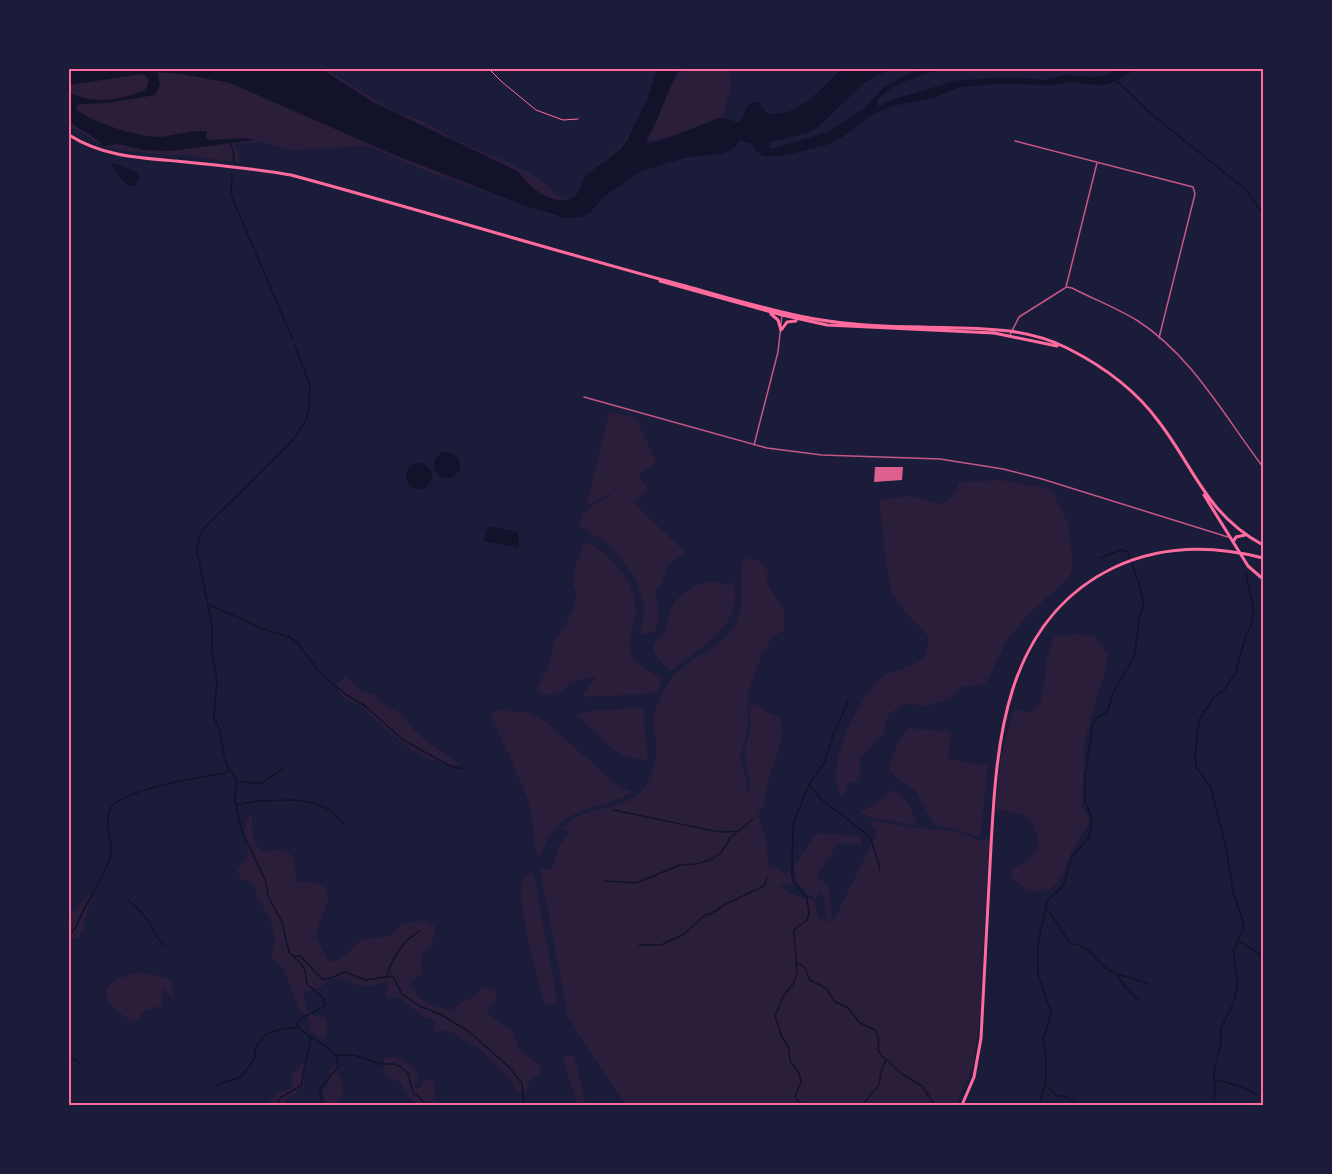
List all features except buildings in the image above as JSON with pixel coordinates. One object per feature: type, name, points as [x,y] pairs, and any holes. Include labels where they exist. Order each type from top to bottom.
[{"type":"main road","points":[[69,135],[92,147],[122,156],[291,175],[782,313],[807,322]]},
{"type":"main road","points":[[620,268],[758,309],[847,323],[1011,333],[1043,339],[1073,351],[1108,372],[1140,399],[1166,431],[1251,571],[1263,579]]},
{"type":"main road","points":[[758,309],[775,317],[781,330]]},
{"type":"main road","points":[[781,330],[789,321],[859,328],[1011,333]]},
{"type":"main road","points":[[1200,486],[1220,513],[1263,545]]},
{"type":"main road","points":[[1233,542],[1236,537],[1247,535]]},
{"type":"main road","points":[[962,1105],[974,1077],[981,1038],[997,760],[1009,706],[1028,649],[1043,624],[1063,602],[1087,582],[1115,567],[1143,556],[1169,550],[1205,549],[1263,558]]},
{"type":"street","points":[[1015,141],[1193,187],[1195,194],[1159,338]]},
{"type":"street","points":[[1066,287],[1098,162]]},
{"type":"street","points":[[1011,333],[1022,315],[1066,287],[1134,319],[1159,338],[1198,377],[1263,467]]},
{"type":"street","points":[[754,445],[778,352],[782,313]]},
{"type":"street","points":[[584,397],[754,445],[822,455],[930,459],[983,465],[1042,479],[1229,537]]},
{"type":"path","points":[[489,69],[536,110],[557,118],[578,119]]},
{"type":"shaded area","points":[[69,69],[326,69],[398,114],[420,120],[452,138],[533,175],[563,199],[573,198],[586,175],[623,143],[629,133],[664,163],[631,174],[605,193],[587,216],[569,218],[550,215],[426,171],[368,146],[291,150],[262,142],[237,143],[235,146],[240,157],[239,161],[233,162],[187,155],[118,150],[98,143],[69,125]]},
{"type":"shaded area","points":[[69,69],[322,69],[371,101],[515,170],[539,192],[557,200],[563,200],[575,197],[586,175],[620,149],[627,140],[647,100],[657,69],[678,69],[655,124],[646,139],[648,144],[720,118],[740,122],[748,106],[754,102],[758,102],[767,113],[779,114],[789,111],[809,100],[843,69],[890,69],[865,82],[818,127],[808,133],[770,142],[769,146],[772,149],[828,132],[865,108],[884,87],[908,74],[924,69],[940,69],[890,89],[877,101],[878,106],[887,101],[953,81],[1009,77],[1044,80],[1065,75],[1094,77],[1121,69],[1137,69],[1111,83],[1102,85],[1073,82],[1052,85],[996,84],[960,87],[933,98],[892,106],[872,115],[841,138],[826,145],[782,156],[764,156],[756,151],[752,144],[740,141],[732,150],[721,154],[688,157],[641,171],[602,198],[590,213],[582,217],[565,218],[525,206],[390,153],[230,83],[181,74],[157,72],[160,85],[155,95],[108,103],[80,104],[76,109],[104,124],[151,137],[203,131],[207,132],[206,137],[210,140],[247,138],[254,140],[170,151],[144,150],[118,144],[104,146],[69,121],[69,92],[87,99],[108,100],[146,89],[149,80],[141,74],[69,85]]},
{"type":"shaded area","points":[[682,69],[729,69],[732,83],[723,116],[675,135],[648,141],[671,86]]},
{"type":"shaded area","points":[[113,163],[137,172],[140,177],[135,186],[121,179]]},
{"type":"shaded area","points":[[609,412],[636,418],[656,462],[638,475],[648,489],[634,503],[685,552],[667,566],[662,584],[655,589],[658,609],[656,630],[644,635],[639,632],[644,610],[642,598],[633,576],[611,547],[579,526],[584,512],[624,485],[586,507]]},
{"type":"shaded area","points":[[447,452],[456,456],[460,465],[456,474],[447,478],[438,474],[434,465],[438,456]]},
{"type":"shaded area","points":[[419,463],[428,467],[432,476],[428,485],[419,489],[410,485],[406,476],[410,467]]},
{"type":"shaded area","points":[[1000,480],[1051,489],[1068,523],[1073,568],[1069,577],[1026,617],[1007,640],[986,683],[962,687],[950,699],[929,706],[905,704],[890,713],[885,722],[884,733],[860,758],[860,773],[856,782],[849,782],[843,797],[837,786],[836,771],[839,754],[853,718],[871,688],[880,679],[919,662],[927,651],[928,645],[928,636],[904,611],[892,594],[879,500],[911,496],[940,504],[951,499],[960,482]]},
{"type":"shaded area","points":[[488,526],[518,532],[519,548],[484,541]]},
{"type":"shaded area","points":[[589,542],[615,563],[632,590],[636,612],[631,635],[631,651],[638,663],[663,678],[658,690],[647,694],[587,697],[583,695],[596,676],[571,683],[556,695],[540,694],[537,688],[548,667],[554,642],[573,611],[577,594],[573,584],[576,565],[583,545]]},
{"type":"shaded area","points":[[751,558],[761,562],[768,571],[767,583],[785,613],[784,630],[773,637],[762,653],[748,694],[747,734],[740,757],[748,792],[750,782],[744,753],[751,728],[749,706],[754,704],[778,716],[782,725],[782,736],[767,784],[766,804],[760,810],[758,817],[765,833],[769,866],[779,867],[784,874],[790,870],[793,884],[782,885],[768,893],[783,887],[789,894],[815,901],[818,918],[833,922],[877,833],[870,821],[950,830],[979,840],[989,839],[980,1013],[974,1064],[956,1105],[625,1105],[568,1017],[540,869],[552,869],[559,845],[571,832],[561,830],[572,820],[587,813],[621,804],[636,796],[645,786],[655,762],[654,713],[656,707],[674,675],[721,641],[734,627],[740,611],[741,568],[743,560]]},
{"type":"shaded area","points":[[713,581],[727,585],[734,581],[734,603],[729,619],[707,644],[672,670],[660,661],[653,648],[654,645],[666,629],[671,610],[682,594],[700,584]]},
{"type":"shaded area","points":[[1075,634],[1096,637],[1108,654],[1104,677],[1084,744],[1085,768],[1081,805],[1090,821],[1070,854],[1064,872],[1058,881],[1046,891],[1032,891],[1010,877],[1012,868],[1027,862],[1038,848],[1035,829],[1027,818],[1014,812],[995,810],[1001,756],[1014,709],[1030,713],[1041,702],[1047,658],[1054,637]]},
{"type":"shaded area","points":[[346,676],[360,690],[374,694],[387,708],[402,714],[413,730],[459,765],[437,762],[415,751],[371,717],[362,707],[341,695],[337,684]]},
{"type":"shaded area","points":[[643,707],[648,761],[625,756],[615,751],[575,714],[582,712]]},
{"type":"shaded area","points":[[498,710],[530,713],[545,721],[617,785],[633,792],[570,816],[550,835],[539,859],[529,802],[490,712]]},
{"type":"shaded area","points":[[908,728],[951,732],[948,759],[988,766],[980,838],[962,831],[934,825],[916,791],[889,770],[896,748]]},
{"type":"shaded area","points":[[891,790],[897,792],[905,800],[918,827],[859,813],[879,801]]},
{"type":"shaded area","points":[[252,814],[255,842],[258,847],[270,851],[279,849],[291,855],[295,861],[297,882],[316,883],[326,888],[329,898],[316,937],[328,961],[338,961],[362,939],[390,936],[401,925],[423,920],[434,925],[436,930],[434,937],[421,957],[423,973],[410,983],[418,996],[427,1003],[452,1011],[460,1003],[473,997],[481,988],[494,989],[497,999],[488,1014],[512,1030],[519,1049],[542,1067],[541,1072],[530,1080],[526,1093],[519,1092],[502,1070],[477,1047],[451,1031],[434,1031],[435,1020],[425,1018],[398,997],[387,997],[385,992],[388,988],[387,982],[364,986],[335,979],[318,988],[303,992],[306,1010],[314,1016],[325,1018],[327,1023],[324,1038],[316,1036],[309,1029],[308,1017],[300,1011],[283,968],[271,957],[275,938],[269,916],[257,898],[255,885],[240,878],[237,870],[246,857],[245,829],[246,822]]},
{"type":"shaded area","points":[[816,833],[861,836],[862,845],[838,843],[817,876],[829,888],[832,919],[826,919],[823,895],[819,893],[816,899],[797,884],[794,866]]},
{"type":"shaded area","points":[[530,871],[534,876],[558,1003],[545,1005],[529,943],[521,893],[523,880]]},
{"type":"shaded area","points":[[91,892],[84,930],[79,937],[71,940],[69,947],[69,917]]},
{"type":"shaded area","points":[[144,972],[169,979],[175,1000],[164,989],[161,993],[162,1005],[143,1012],[136,1021],[132,1022],[111,1004],[106,990],[117,980]]},
{"type":"shaded area","points":[[574,1055],[586,1105],[577,1105],[563,1057]]},
{"type":"shaded area","points":[[391,1056],[410,1064],[416,1071],[419,1081],[415,1082],[415,1088],[420,1088],[423,1081],[427,1079],[432,1080],[435,1085],[435,1100],[444,1105],[421,1105],[412,1101],[400,1082],[389,1079],[383,1073],[384,1059]]},
{"type":"shaded area","points":[[308,1059],[304,1072],[304,1086],[283,1105],[270,1105],[270,1100],[279,1092],[292,1088],[292,1073]]},
{"type":"shaded area","points":[[334,1066],[341,1079],[344,1092],[337,1105],[326,1105],[323,1090],[329,1082],[329,1071]]},
{"type":"waterway","points":[[1116,80],[1151,114],[1246,190],[1263,214]]},
{"type":"waterway","points":[[230,144],[233,149],[234,163]]},
{"type":"waterway","points":[[232,174],[233,200],[292,338]]},
{"type":"waterway","points":[[295,345],[310,386],[309,410],[306,420],[292,441],[204,528],[197,551],[212,625],[212,650],[217,680],[214,718],[219,728],[228,767],[236,779],[235,801],[241,829],[266,882],[268,896],[282,922],[289,952],[301,964],[305,970],[307,984],[323,998],[325,1005],[298,1021],[297,1025],[302,1031],[328,1048],[337,1059],[338,1067],[320,1089],[322,1105]]},
{"type":"waterway","points":[[1039,1105],[1046,1080],[1046,1056],[1043,1041],[1051,1013],[1038,973],[1038,944],[1047,901],[1063,886],[1072,857],[1089,837],[1092,819],[1085,801],[1085,774],[1093,723],[1108,711],[1112,695],[1135,654],[1139,618],[1144,604],[1127,551],[1120,550],[1101,558]]},
{"type":"waterway","points":[[1213,1105],[1214,1070],[1221,1043],[1221,1028],[1234,1002],[1238,982],[1233,951],[1244,928],[1233,893],[1226,847],[1210,786],[1196,767],[1195,756],[1199,720],[1215,696],[1223,691],[1235,674],[1251,625],[1254,610],[1247,574]]},
{"type":"waterway","points":[[210,605],[297,642],[320,673],[345,694],[365,706],[403,740],[450,766],[462,769]]},
{"type":"waterway","points":[[804,1105],[795,1096],[801,1082],[799,1073],[790,1061],[789,1048],[781,1035],[775,1016],[797,974],[794,931],[807,920],[809,913],[807,898],[793,881],[793,827],[809,785],[824,763],[848,701]]},
{"type":"waterway","points":[[237,782],[261,783],[283,769]]},
{"type":"waterway","points":[[69,936],[76,927],[110,857],[108,816],[115,803],[143,790],[225,773],[229,770]]},
{"type":"waterway","points":[[809,785],[822,800],[871,840],[879,870]]},
{"type":"waterway","points":[[237,805],[256,801],[297,800],[317,804],[330,810],[345,825]]},
{"type":"waterway","points":[[614,810],[709,830],[739,831]]},
{"type":"waterway","points":[[604,881],[636,883],[680,865],[697,864],[712,859],[721,853],[731,837],[753,819]]},
{"type":"waterway","points":[[639,945],[661,945],[684,934],[705,915],[764,886],[767,878]]},
{"type":"waterway","points":[[128,900],[149,922],[158,938],[166,946]]},
{"type":"waterway","points":[[1046,909],[1072,944],[1080,945],[1090,951],[1105,968],[1148,984]]},
{"type":"waterway","points":[[387,975],[399,950],[420,931]]},
{"type":"waterway","points":[[1239,941],[1263,956]]},
{"type":"waterway","points":[[292,956],[300,956],[322,979],[345,972],[365,980],[393,976],[402,994],[419,1006],[440,1014],[468,1031],[508,1066],[522,1083],[524,1105]]},
{"type":"waterway","points":[[797,962],[805,968],[810,980],[826,988],[835,1002],[847,1007],[860,1023],[875,1030],[881,1055],[902,1074],[922,1086],[935,1105]]},
{"type":"waterway","points":[[1117,974],[1125,987],[1139,1001]]},
{"type":"waterway","points":[[216,1085],[241,1077],[255,1058],[255,1048],[266,1034],[285,1028],[297,1028]]},
{"type":"waterway","points":[[277,1105],[280,1098],[302,1085],[311,1037]]},
{"type":"waterway","points":[[336,1055],[354,1055],[382,1064],[396,1064],[408,1073],[413,1092],[427,1105]]},
{"type":"waterway","points":[[69,1056],[81,1064]]},
{"type":"waterway","points":[[862,1105],[879,1085],[881,1071],[886,1060]]},
{"type":"waterway","points":[[1214,1079],[1242,1087],[1257,1095]]},
{"type":"waterway","points":[[1045,1084],[1056,1095],[1067,1097],[1079,1105]]}]
